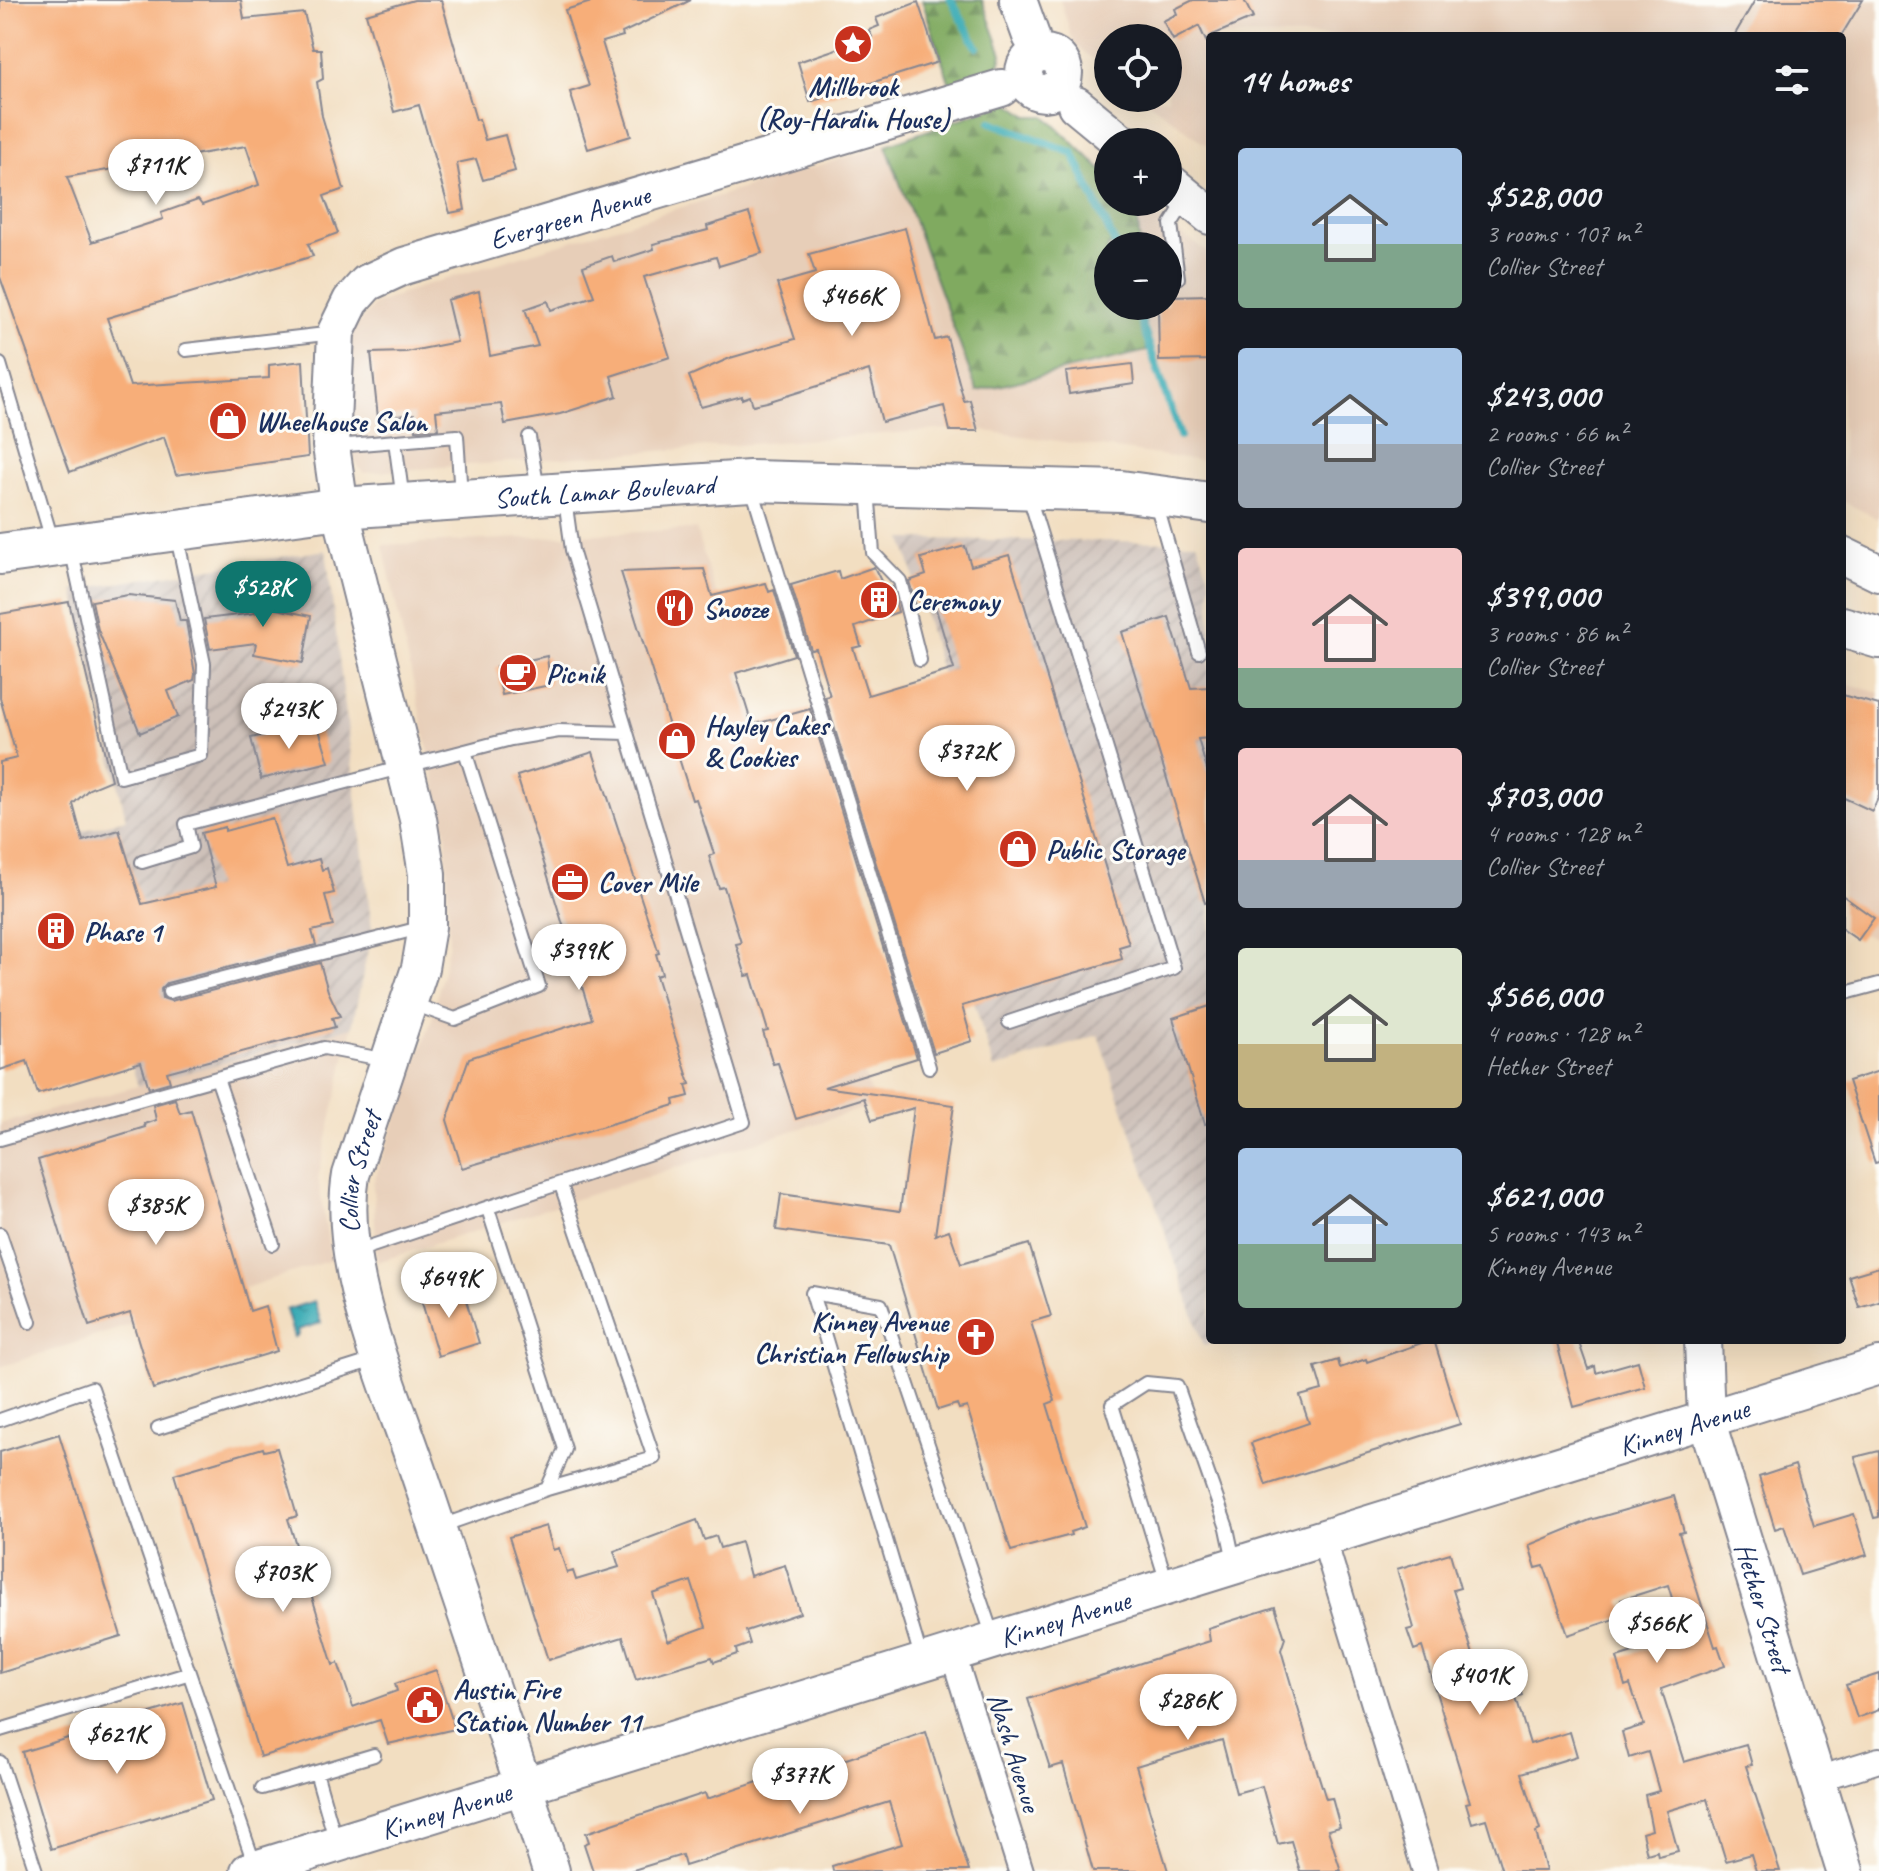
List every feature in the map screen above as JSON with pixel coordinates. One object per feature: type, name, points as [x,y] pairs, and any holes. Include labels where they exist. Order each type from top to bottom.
[{"type":"main road","name":"South Lamar Boulevard","points":[[0,554],[340,508],[750,481],[1121,491],[1206,502]]},
{"type":"main road","points":[[1846,628],[1879,638]]},
{"type":"street","points":[[1018,0],[1039,75],[1104,128]]},
{"type":"street","name":"Evergreen Avenue","points":[[340,508],[331,446],[336,332],[351,301],[367,283],[404,266],[1039,75]]},
{"type":"street","name":"Collier Street","points":[[340,508],[405,766],[427,874],[427,927],[410,1003],[351,1175],[347,1198],[350,1253],[381,1358],[551,1871]]},
{"type":"street","points":[[1846,557],[1879,573]]},
{"type":"street","name":"Hether Street","points":[[1703,1344],[1706,1419],[1845,1871]]},
{"type":"street","name":"Kinney Avenue","points":[[253,1870],[1879,1366]]},
{"type":"street","points":[[1323,1537],[1425,1871]]},
{"type":"street","name":"Nash Avenue","points":[[937,1656],[1021,1871]]},
{"type":"street","points":[[1818,1779],[1879,1760]]},
{"type":"lane","points":[[1172,232],[1171,224],[1189,198]]},
{"type":"lane","points":[[186,350],[336,332]]},
{"type":"lane","points":[[0,364],[62,546],[121,777],[201,755],[204,664],[175,530]]},
{"type":"lane","points":[[331,446],[457,436],[461,499]]},
{"type":"lane","points":[[350,1253],[744,1122],[572,550],[529,437]]},
{"type":"lane","points":[[395,441],[403,503]]},
{"type":"lane","points":[[750,481],[929,1067]]},
{"type":"lane","points":[[868,484],[873,553],[900,581],[920,660]]},
{"type":"lane","points":[[1009,1022],[1174,968],[1027,490]]},
{"type":"lane","points":[[1154,496],[1199,652]]},
{"type":"lane","points":[[142,862],[191,847],[186,824],[465,751],[559,731],[627,733]]},
{"type":"lane","points":[[410,1003],[455,1019],[539,986],[465,751]]},
{"type":"lane","points":[[169,992],[427,927]]},
{"type":"lane","points":[[1846,993],[1879,984]]},
{"type":"lane","points":[[0,1139],[324,1048],[390,1061]]},
{"type":"lane","points":[[217,1078],[273,1244]]},
{"type":"lane","points":[[437,1527],[547,1489],[654,1458],[561,1185]]},
{"type":"lane","points":[[488,1209],[565,1449],[547,1489]]},
{"type":"lane","points":[[0,1234],[30,1322]]},
{"type":"lane","points":[[937,1656],[812,1293],[881,1305],[994,1638]]},
{"type":"lane","points":[[158,1428],[381,1358]]},
{"type":"lane","points":[[1168,1585],[1112,1405],[1146,1383],[1177,1386],[1227,1528],[1235,1564]]},
{"type":"lane","points":[[0,1420],[92,1388],[253,1870]]},
{"type":"lane","points":[[0,1730],[187,1674]]},
{"type":"lane","points":[[262,1788],[374,1755]]},
{"type":"lane","points":[[0,1762],[36,1871]]},
{"type":"lane","points":[[316,1772],[337,1844]]},
{"type":"shaded area","points":[[1060,0],[1879,0],[1879,519],[1846,503],[1846,32],[1206,32],[1206,145],[1162,112],[1182,112],[1182,24],[1094,24],[1094,60],[1074,44]]},
{"type":"shaded area","points":[[886,145],[977,390],[1147,351],[1145,320],[1182,320],[1182,235],[1206,251],[1206,461],[963,428],[363,473],[353,457],[351,333],[375,304],[423,286]]},
{"type":"shaded area","points":[[1137,216],[1155,216],[1178,232],[1139,232]]},
{"type":"shaded area","points":[[696,529],[874,1105],[377,1262],[373,1184],[432,1019],[449,943],[446,831],[383,545]]},
{"type":"shaded area","points":[[903,539],[1197,542],[1206,568],[1206,1344],[1210,1344],[1204,1346],[1098,1035],[994,1069],[900,752],[959,733]]},
{"type":"shaded area","points":[[326,550],[372,929],[352,1027],[138,1086],[63,836],[126,819],[74,590]]},
{"type":"shaded area","points":[[1846,683],[1879,693],[1879,940],[1846,928]]},
{"type":"shaded area","points":[[352,1027],[318,1178],[331,1260],[0,1367],[0,1124]]},
{"type":"green space","points":[[922,0],[982,0],[1002,54],[997,72],[951,87]]},
{"type":"green space","points":[[1008,102],[1028,116],[1045,116],[1094,163],[1094,216],[1137,216],[1139,232],[1094,232],[1094,320],[1145,320],[1147,351],[977,391],[886,145]]},
{"type":"water","points":[[314,1301],[321,1323],[297,1330],[298,1335],[294,1337],[286,1310]]},
{"type":"building","points":[[0,0],[241,0],[244,19],[304,13],[313,49],[321,49],[323,79],[317,82],[322,116],[344,189],[324,196],[338,233],[308,244],[313,256],[107,318],[130,386],[269,378],[269,365],[303,361],[308,457],[176,475],[164,437],[70,472],[0,277]],"holes":[[[246,146],[259,185],[202,205],[198,200],[161,213],[163,219],[92,242],[67,177]]]},
{"type":"building","points":[[414,0],[441,0],[476,120],[479,119],[485,140],[505,135],[515,171],[483,180],[476,159],[457,163],[465,210],[450,213],[419,105],[394,112],[366,14]]},
{"type":"building","points":[[598,0],[691,0],[622,33],[623,36],[602,42],[631,136],[588,149],[570,92],[589,86],[565,10]]},
{"type":"building","points":[[1193,0],[1244,0],[1253,18],[1220,32],[1206,32],[1206,41],[1199,26],[1182,35],[1182,24],[1165,24],[1163,21],[1177,14],[1175,9]]},
{"type":"building","points":[[1755,0],[1863,0],[1843,32],[1736,32]]},
{"type":"building","points":[[918,2],[938,62],[810,102],[798,62],[872,37],[869,30],[879,26],[876,18]]},
{"type":"building","points":[[749,213],[762,253],[719,266],[716,257],[644,277],[670,357],[611,376],[617,396],[560,414],[505,424],[501,404],[436,411],[438,429],[416,430],[414,414],[378,418],[371,353],[406,352],[457,342],[447,300],[479,291],[490,356],[538,346],[525,309],[548,301],[551,310],[594,296],[583,266],[612,256],[614,262],[654,249],[653,244],[708,230],[707,226]]},
{"type":"building","points":[[905,228],[935,340],[947,337],[964,401],[970,400],[978,431],[950,431],[944,406],[882,422],[869,370],[767,402],[753,405],[750,396],[742,399],[742,396],[701,407],[689,376],[730,358],[795,339],[777,284],[815,273],[809,254]]},
{"type":"building","points":[[1206,295],[1206,360],[1159,361],[1158,320],[1182,320],[1182,296]]},
{"type":"building","points":[[1132,364],[1134,384],[1069,394],[1066,372]]},
{"type":"building","name":"Public Storage","points":[[965,546],[971,566],[1009,555],[1129,944],[1119,947],[1122,959],[962,1006],[972,1041],[934,1053],[825,697],[830,696],[816,649],[811,650],[791,585],[838,571],[840,579],[874,567],[885,589],[892,587],[898,612],[855,627],[861,646],[853,648],[868,695],[954,669],[933,599],[916,606],[909,581],[926,575],[921,558]]},
{"type":"building","points":[[704,569],[712,596],[766,583],[769,592],[774,590],[794,655],[736,673],[752,725],[810,709],[917,1058],[824,1087],[954,1105],[935,1235],[949,1230],[961,1264],[1029,1244],[1051,1316],[1031,1322],[1055,1401],[1047,1404],[1085,1527],[1070,1532],[1071,1535],[1011,1551],[967,1407],[959,1409],[957,1404],[938,1410],[889,1245],[776,1230],[781,1194],[900,1211],[914,1108],[872,1120],[864,1098],[796,1119],[778,1063],[773,1064],[763,1032],[768,1031],[751,975],[746,976],[736,944],[741,943],[724,887],[719,888],[709,856],[714,854],[696,799],[692,800],[621,572]]},
{"type":"building","points":[[273,584],[276,609],[311,616],[303,663],[254,654],[256,643],[210,649],[204,619],[255,613],[252,586]]},
{"type":"building","points":[[128,595],[175,600],[180,621],[186,621],[195,674],[194,680],[168,691],[178,717],[140,733],[98,630],[92,601]]},
{"type":"building","points":[[69,602],[111,780],[89,789],[73,804],[83,841],[119,830],[142,904],[216,887],[201,833],[225,827],[225,831],[272,818],[287,868],[319,859],[322,870],[327,868],[334,893],[325,895],[333,926],[312,931],[316,945],[167,983],[161,989],[162,998],[171,1001],[320,963],[328,991],[340,1016],[332,1018],[335,1027],[167,1072],[170,1082],[149,1088],[141,1062],[38,1094],[27,1061],[0,1070],[0,762],[17,758],[0,698],[0,614]]},
{"type":"building","points":[[1169,617],[1191,688],[1206,687],[1206,738],[1198,739],[1206,766],[1206,903],[1205,903],[1122,632]]},
{"type":"building","points":[[547,656],[550,685],[502,695],[496,667]]},
{"type":"building","points":[[1846,696],[1879,705],[1879,796],[1872,811],[1846,799]]},
{"type":"building","points":[[317,723],[329,762],[261,779],[251,738]]},
{"type":"building","points":[[593,752],[659,953],[656,954],[662,974],[656,976],[690,1084],[686,1085],[689,1096],[674,1100],[675,1105],[462,1168],[447,1120],[469,1058],[592,1019],[517,776]]},
{"type":"building","points":[[1846,898],[1874,918],[1858,940],[1846,932]]},
{"type":"building","points":[[1206,1007],[1206,1124],[1205,1124],[1173,1018]]},
{"type":"building","points":[[1879,1071],[1879,1162],[1875,1163],[1848,1081]]},
{"type":"building","points":[[175,1099],[180,1113],[191,1110],[250,1311],[265,1306],[277,1351],[153,1389],[130,1313],[89,1326],[38,1160],[145,1127],[144,1124],[156,1120],[153,1105]]},
{"type":"building","points":[[1879,1267],[1879,1301],[1859,1307],[1849,1276]]},
{"type":"building","points":[[461,1284],[479,1343],[438,1356],[420,1296]]},
{"type":"building","points":[[1419,1344],[1435,1344],[1460,1424],[1266,1485],[1251,1443],[1309,1423],[1300,1396],[1322,1390],[1315,1367],[1338,1360],[1340,1368],[1366,1359],[1367,1362]]},
{"type":"building","points":[[1557,1344],[1579,1344],[1588,1369],[1595,1366],[1596,1373],[1638,1361],[1645,1387],[1574,1407]]},
{"type":"building","points":[[59,1434],[121,1636],[0,1673],[0,1452]]},
{"type":"building","points":[[263,1448],[264,1451],[277,1448],[297,1516],[288,1519],[333,1665],[338,1663],[353,1707],[397,1691],[395,1684],[436,1670],[455,1729],[388,1744],[380,1720],[260,1757],[174,1474]]},
{"type":"building","points":[[1879,1451],[1879,1517],[1874,1518],[1855,1457]]},
{"type":"building","points":[[1795,1465],[1814,1526],[1854,1514],[1867,1555],[1800,1575],[1784,1526],[1775,1529],[1759,1477]]},
{"type":"building","points":[[1674,1496],[1684,1532],[1679,1533],[1715,1647],[1718,1646],[1725,1666],[1661,1689],[1684,1762],[1746,1744],[1752,1765],[1746,1766],[1780,1871],[1756,1871],[1751,1854],[1726,1861],[1707,1799],[1667,1811],[1678,1851],[1658,1856],[1657,1851],[1647,1854],[1642,1833],[1652,1830],[1645,1795],[1659,1791],[1648,1752],[1629,1758],[1622,1732],[1644,1725],[1630,1684],[1625,1686],[1617,1658],[1684,1637],[1668,1585],[1621,1600],[1626,1615],[1568,1635],[1544,1566],[1536,1568],[1529,1545],[1590,1520]]},
{"type":"building","points":[[697,1520],[704,1540],[716,1536],[720,1548],[741,1542],[750,1576],[785,1565],[800,1613],[746,1631],[750,1644],[736,1649],[737,1654],[714,1662],[712,1657],[636,1680],[623,1637],[548,1660],[509,1537],[546,1526],[553,1550],[559,1548],[567,1573],[573,1571],[576,1580],[619,1567],[614,1551]],"holes":[[[691,1581],[706,1627],[668,1641],[653,1594]]]},
{"type":"building","points":[[1450,1553],[1460,1588],[1453,1590],[1476,1664],[1500,1658],[1506,1678],[1517,1675],[1523,1696],[1516,1698],[1530,1744],[1570,1732],[1577,1756],[1522,1773],[1540,1830],[1536,1832],[1546,1871],[1502,1871],[1486,1819],[1472,1823],[1466,1803],[1470,1802],[1422,1647],[1414,1650],[1407,1630],[1414,1628],[1397,1569]]},
{"type":"building","points":[[1275,1607],[1285,1638],[1281,1650],[1307,1739],[1326,1799],[1332,1798],[1340,1827],[1328,1830],[1341,1871],[1300,1871],[1291,1841],[1278,1844],[1262,1786],[1236,1793],[1222,1740],[1136,1766],[1168,1871],[1093,1871],[1063,1764],[1050,1768],[1028,1699],[1210,1641],[1208,1628]]},
{"type":"building","points":[[1879,1674],[1879,1710],[1857,1718],[1846,1685]]},
{"type":"building","points":[[183,1703],[212,1800],[51,1849],[22,1752]]},
{"type":"building","points":[[926,1732],[969,1871],[833,1871],[832,1866],[902,1844],[889,1802],[685,1866],[682,1855],[630,1871],[593,1871],[584,1844],[589,1842],[586,1833],[705,1793],[707,1799],[791,1771],[793,1777]]},
{"type":"waterway","points":[[951,0],[977,47]]},
{"type":"waterway","points":[[991,122],[1073,153],[1110,232]]},
{"type":"waterway","points":[[1141,320],[1180,436]]},
{"type":"place","name":"Millbrook (Roy-Hardin House)","points":[[853,44]]},
{"type":"place","name":"Wheelhouse Salon","points":[[228,421]]},
{"type":"place","name":"Ceremony","points":[[879,600]]},
{"type":"place","name":"Snooze","points":[[675,608]]},
{"type":"place","name":"Picnik","points":[[518,673]]},
{"type":"place","name":"Hayley Cakes & Cookies","points":[[677,741]]},
{"type":"place","name":"Public Storage","points":[[1018,849]]},
{"type":"place","name":"Cover Mile","points":[[570,882]]},
{"type":"place","name":"Phase 1","points":[[56,931]]},
{"type":"place","name":"Kinney Avenue Christian Fellowship","points":[[976,1337]]},
{"type":"place","name":"Austin Fire Station Number 11","points":[[425,1705]]}]
